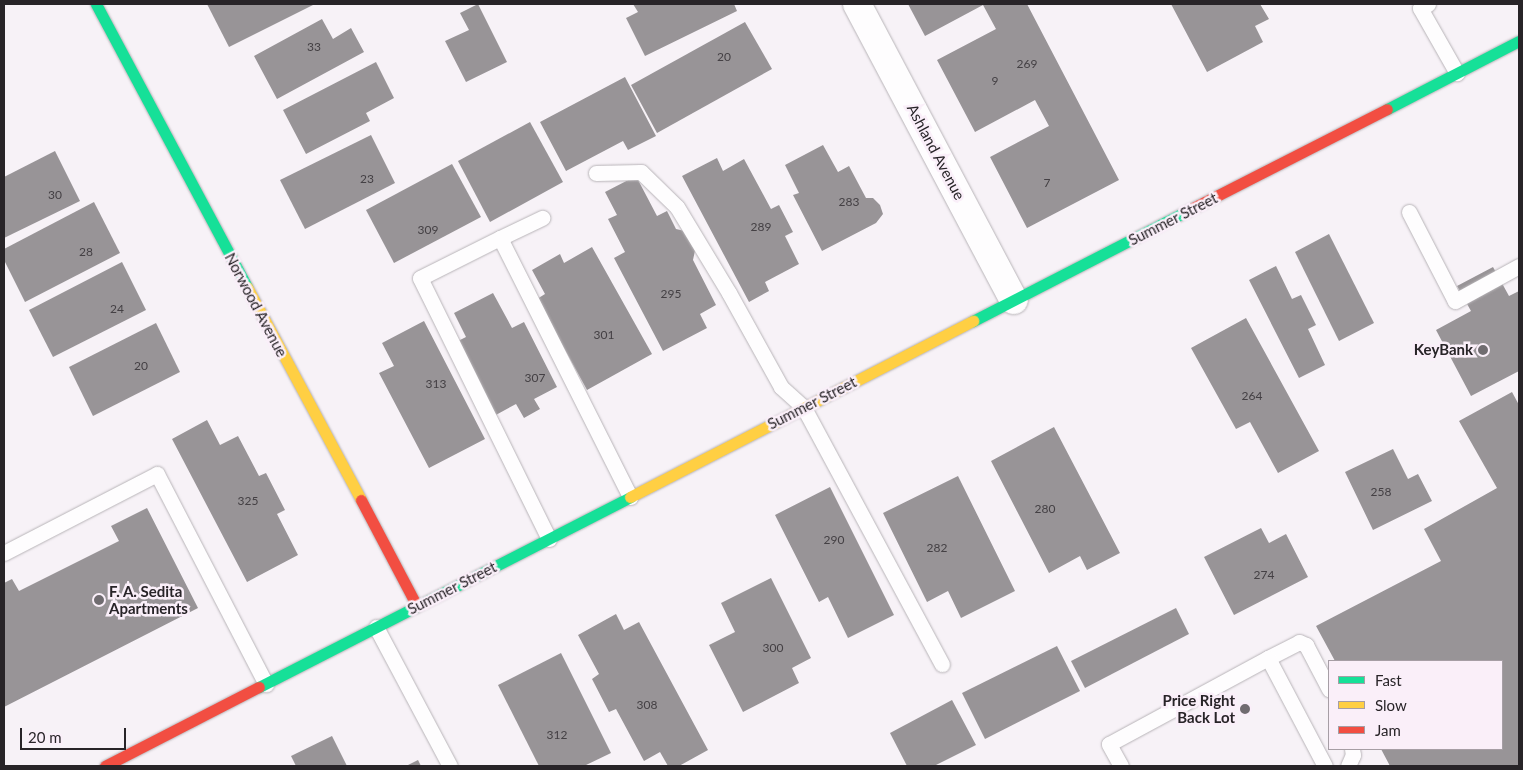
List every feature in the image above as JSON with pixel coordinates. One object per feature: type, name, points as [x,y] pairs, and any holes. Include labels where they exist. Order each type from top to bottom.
[{"type":"street","name":"Norwood Avenue","points":[[96,4],[417,606]]},
{"type":"street","name":"Ashland Avenue","points":[[857,4],[1014,300]]},
{"type":"street","name":"Summer Street","points":[[106,766],[1519,41]]},
{"type":"lane","points":[[1428,4],[1420,8],[1457,73]]},
{"type":"lane","points":[[596,174],[641,172],[677,207],[729,293],[781,387],[804,408],[942,664]]},
{"type":"lane","points":[[1409,212],[1455,301],[1519,266]]},
{"type":"lane","points":[[542,218],[420,278],[549,539]]},
{"type":"lane","points":[[500,238],[630,497]]},
{"type":"lane","points":[[4,553],[156,474],[266,684]]},
{"type":"lane","points":[[376,628],[450,766]]},
{"type":"lane","points":[[1120,766],[1109,744],[1299,642],[1306,644],[1328,687]]},
{"type":"lane","points":[[1268,658],[1325,766]]},
{"type":"lane","points":[[1348,766],[1353,755],[1352,750]]},
{"type":"building","points":[[207,4],[315,4],[229,47]]},
{"type":"building","points":[[478,4],[507,62],[466,82],[445,41],[469,30],[460,13]]},
{"type":"building","points":[[633,4],[734,4],[737,11],[645,56],[626,18],[638,12]]},
{"type":"building","points":[[908,4],[1027,4],[1119,180],[1027,228],[990,157],[1049,126],[1035,100],[975,132],[937,60],[996,29],[983,5],[925,36]]},
{"type":"building","points":[[1171,4],[1260,4],[1269,19],[1255,26],[1263,42],[1207,72]]},
{"type":"building","points":[[322,19],[333,39],[351,28],[364,52],[277,99],[254,56]]},
{"type":"building","points":[[745,22],[772,69],[657,133],[631,85]]},
{"type":"building","points":[[376,62],[394,98],[366,113],[370,121],[306,154],[283,110]]},
{"type":"building","points":[[625,77],[656,136],[628,150],[623,141],[566,171],[540,122]]},
{"type":"building","points":[[530,122],[563,182],[490,222],[458,161]]},
{"type":"building","points":[[371,135],[395,183],[305,229],[280,180]]},
{"type":"building","points":[[823,145],[838,172],[849,166],[866,198],[873,198],[880,205],[883,214],[876,223],[822,251],[793,195],[799,193],[785,165]]},
{"type":"building","points":[[55,151],[80,201],[4,238],[4,177]]},
{"type":"building","points":[[717,158],[723,171],[744,159],[771,209],[779,205],[793,232],[785,236],[799,264],[765,282],[769,291],[749,302],[682,176]]},
{"type":"building","points":[[452,164],[481,217],[394,263],[366,210]]},
{"type":"building","points":[[636,176],[657,216],[667,211],[676,229],[689,232],[696,246],[693,260],[716,305],[700,314],[707,328],[663,351],[614,258],[625,252],[608,219],[617,215],[605,192]]},
{"type":"building","points":[[94,202],[120,253],[25,302],[4,260],[4,249]]},
{"type":"building","points":[[1329,234],[1374,323],[1339,341],[1295,252]]},
{"type":"building","points":[[592,247],[652,354],[587,390],[537,299],[545,294],[532,270],[560,254],[564,263]]},
{"type":"building","points":[[122,262],[146,310],[53,357],[29,310]]},
{"type":"building","points":[[1276,266],[1292,299],[1301,295],[1316,325],[1308,329],[1325,365],[1299,378],[1249,280]]},
{"type":"building","name":"KeyBank","points":[[1493,267],[1509,296],[1519,291],[1519,371],[1471,396],[1436,330],[1471,311],[1457,286]]},
{"type":"building","points":[[493,293],[512,328],[524,322],[557,387],[534,399],[540,409],[524,418],[516,404],[494,416],[456,342],[466,337],[454,313]]},
{"type":"building","points":[[1246,318],[1319,451],[1278,473],[1250,422],[1236,429],[1191,348]]},
{"type":"building","points":[[424,321],[485,439],[429,468],[379,373],[394,366],[382,343]]},
{"type":"building","points":[[156,323],[180,372],[93,416],[69,367]]},
{"type":"building","points":[[1512,392],[1519,405],[1519,766],[1390,766],[1382,750],[1503,750],[1503,660],[1334,660],[1316,626],[1441,561],[1424,529],[1497,488],[1459,421]]},
{"type":"building","points":[[207,420],[220,445],[238,436],[259,476],[266,473],[285,510],[277,514],[298,555],[247,582],[172,439]]},
{"type":"building","points":[[1054,427],[1120,553],[1087,570],[1080,556],[1049,573],[991,461]]},
{"type":"building","points":[[1393,449],[1408,479],[1418,474],[1432,501],[1373,530],[1345,472]]},
{"type":"building","points":[[958,476],[1015,591],[961,618],[948,591],[927,602],[883,513]]},
{"type":"building","points":[[830,487],[894,615],[848,638],[828,597],[819,602],[775,515]]},
{"type":"building","name":"F. A. Sedita Apartments","points":[[147,508],[198,608],[4,707],[4,583],[12,579],[19,591],[119,541],[111,526]]},
{"type":"building","points":[[1261,528],[1269,543],[1286,534],[1308,577],[1234,615],[1204,557]]},
{"type":"building","points":[[771,578],[811,658],[792,668],[799,683],[743,712],[709,645],[735,632],[721,603]]},
{"type":"building","points":[[1176,608],[1189,634],[1085,688],[1071,661]]},
{"type":"building","points":[[616,614],[624,630],[639,622],[708,750],[679,766],[668,766],[660,752],[644,761],[616,709],[609,712],[592,679],[599,674],[578,635]]},
{"type":"building","points":[[1057,646],[1080,691],[985,739],[962,693]]},
{"type":"building","points":[[561,653],[611,753],[584,766],[539,766],[498,685]]},
{"type":"building","points":[[952,700],[976,745],[934,766],[907,766],[890,733]]},
{"type":"building","points":[[332,736],[347,766],[296,766],[291,756]]},
{"type":"building","points":[[418,760],[421,766],[406,766]]},
{"type":"traffic: fast","points":[[96,4],[247,287]]},
{"type":"traffic: fast","points":[[1387,109],[1519,41]]},
{"type":"traffic: fast","points":[[973,321],[1189,210]]},
{"type":"traffic: fast","points":[[259,687],[630,497]]},
{"type":"traffic: slow","points":[[247,287],[361,500]]},
{"type":"traffic: slow","points":[[630,497],[973,321]]},
{"type":"traffic: jam","points":[[1189,210],[1387,109]]},
{"type":"traffic: jam","points":[[361,500],[417,606]]},
{"type":"traffic: jam","points":[[105,766],[259,687]]},
{"type":"place","name":"KeyBank","points":[[1483,350]]},
{"type":"place","name":"F. A. Sedita Apartments","points":[[99,600]]},
{"type":"place","name":"Price Right Back Lot","points":[[1245,709]]}]
